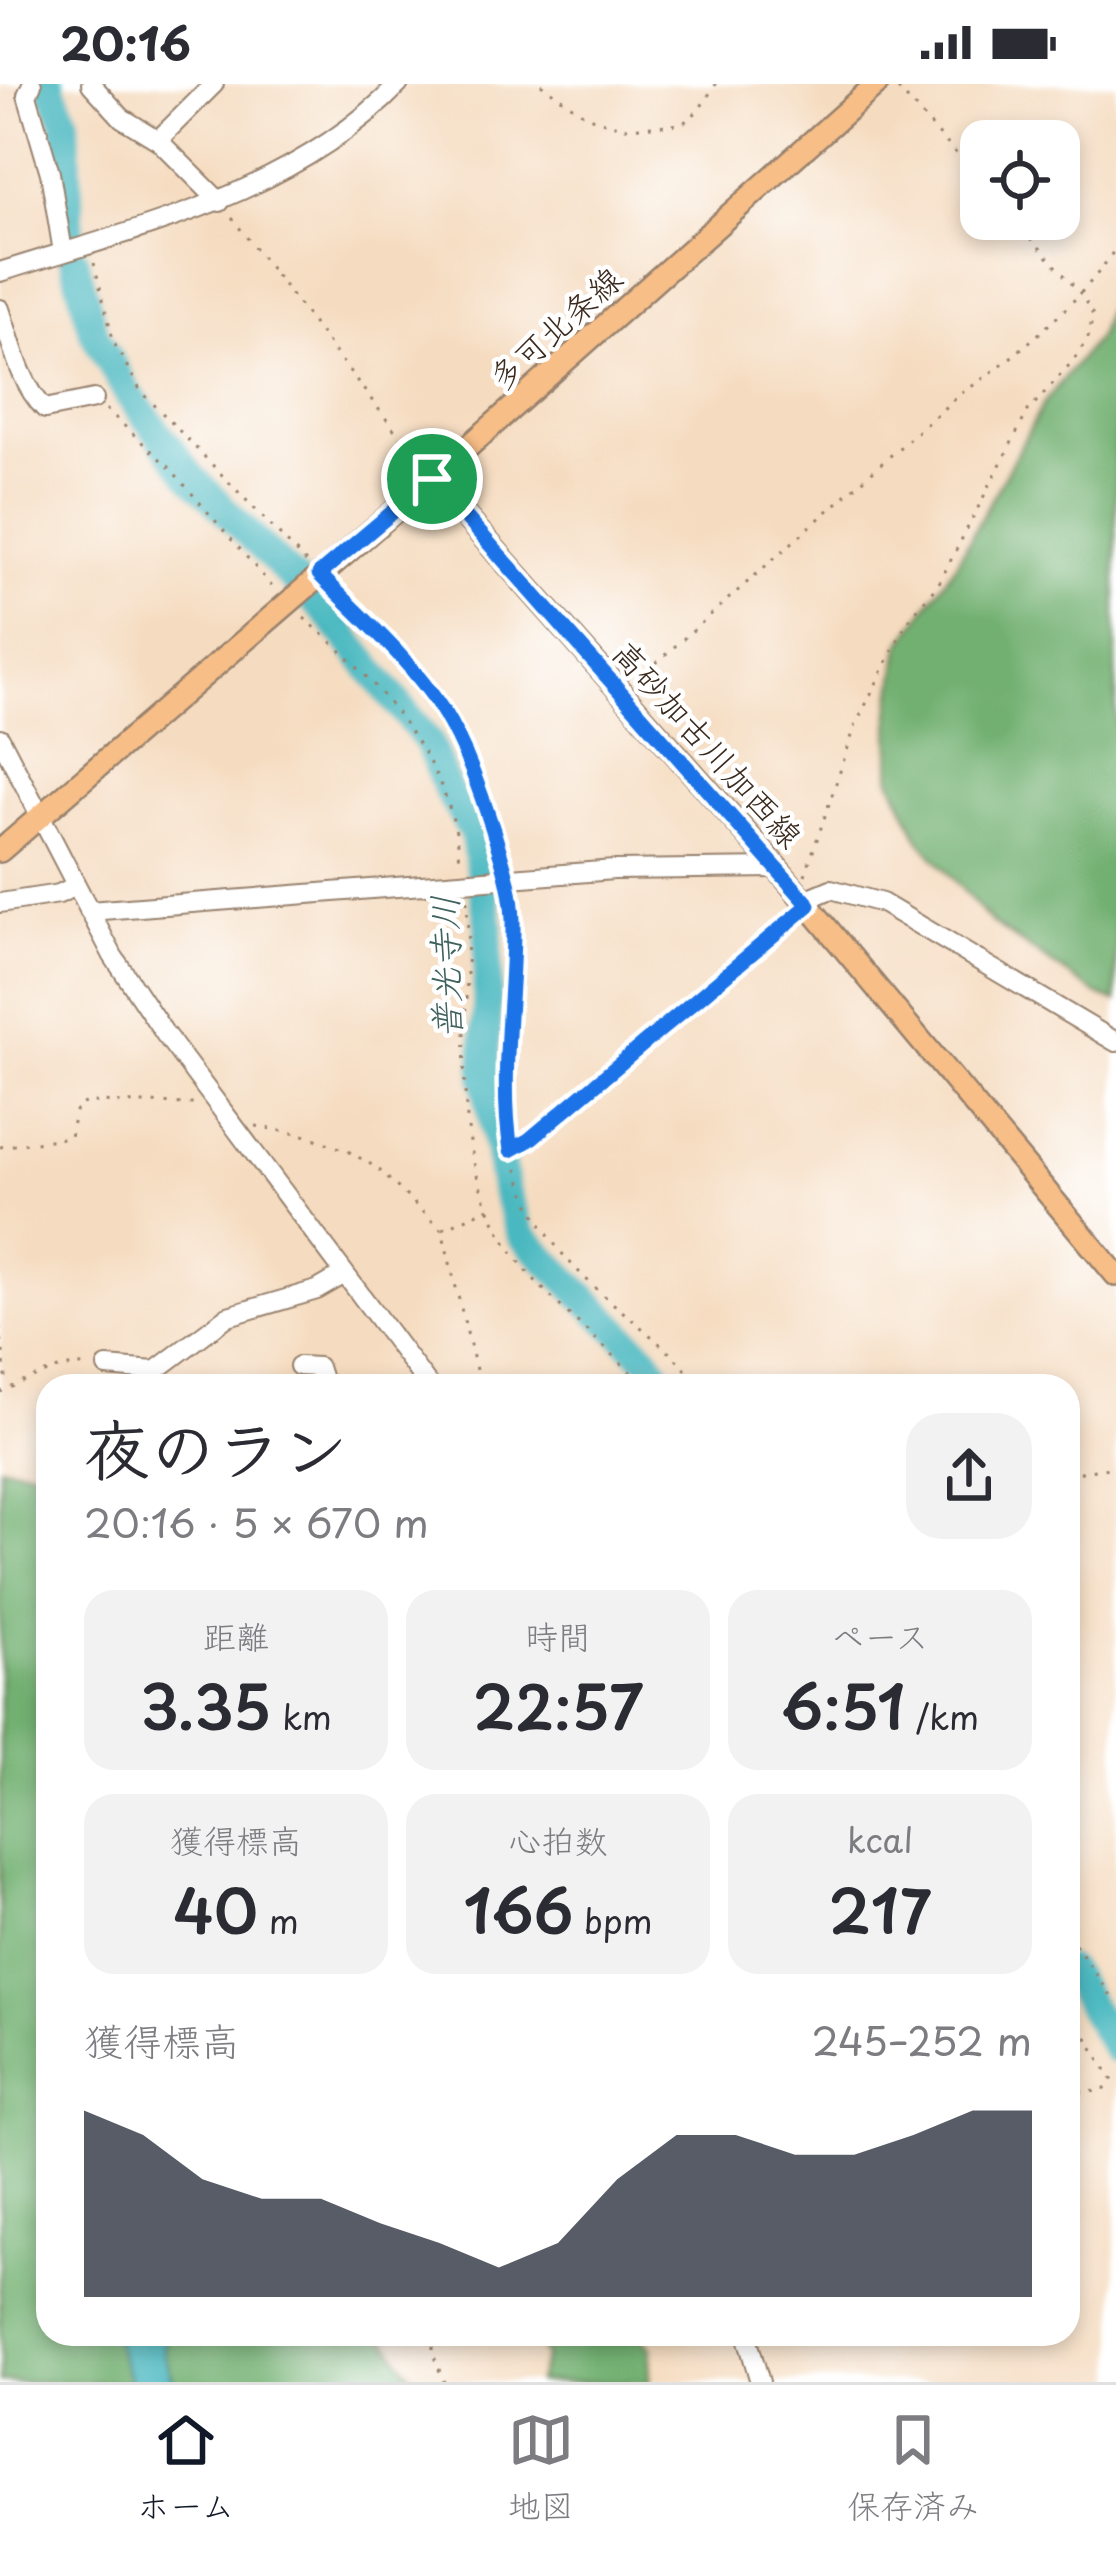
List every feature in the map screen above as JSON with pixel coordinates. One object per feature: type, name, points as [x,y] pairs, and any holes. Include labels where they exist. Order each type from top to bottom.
[{"type":"main road","name":"多可北条線","points":[[0,850],[432,479],[878,84]]},
{"type":"main road","name":"高砂加古川加西線","points":[[432,479],[778,868],[1116,1276]]},
{"type":"street","points":[[32,84],[26,94],[50,173],[63,252]]},
{"type":"street","points":[[91,84],[122,118],[158,140],[220,202]]},
{"type":"street","points":[[158,140],[214,84]]},
{"type":"street","points":[[0,272],[220,202],[284,172],[333,141],[399,84]]},
{"type":"street","points":[[0,309],[36,400],[45,409],[94,399]]},
{"type":"street","points":[[0,738],[113,956],[165,1034],[419,1374]]},
{"type":"street","points":[[89,911],[614,871],[778,868]]},
{"type":"street","points":[[0,903],[59,894],[75,886]]},
{"type":"street","points":[[802,898],[831,889],[882,903],[1116,1042]]},
{"type":"street","points":[[107,1367],[155,1371],[228,1316],[317,1290],[343,1275]]},
{"type":"street","points":[[299,1366],[318,1367],[321,1374]]},
{"type":"street","points":[[750,2346],[760,2382]]},
{"type":"path","points":[[541,84],[604,124],[646,128],[682,124],[698,111],[716,84]]},
{"type":"path","points":[[892,84],[960,158]]},
{"type":"path","points":[[220,202],[432,479]]},
{"type":"path","points":[[511,1150],[529,1140],[802,898],[805,874],[856,724],[906,624],[939,583],[1028,411],[1073,362],[1088,338],[1093,316],[1081,294],[1033,240]]},
{"type":"path","points":[[89,244],[114,343],[140,390],[406,664],[440,707],[471,770],[506,881],[513,1006],[506,1122],[533,1213],[561,1252],[689,1374]]},
{"type":"path","points":[[621,694],[960,394],[985,379],[1081,294],[1116,247]]},
{"type":"path","points":[[0,1147],[70,1136],[76,1107],[86,1102],[191,1105],[216,1100]]},
{"type":"path","points":[[237,1129],[245,1125],[274,1129],[348,1151],[377,1168],[442,1230],[478,1374]]},
{"type":"path","points":[[442,1230],[489,1208]]},
{"type":"path","points":[[0,1328],[8,1389]]},
{"type":"path","points":[[50,1374],[75,1365],[107,1367]]},
{"type":"path","points":[[0,1392],[36,1379]]},
{"type":"path","points":[[1080,1472],[1116,1467]]},
{"type":"path","points":[[1080,1951],[1116,2003]]},
{"type":"path","points":[[1080,2026],[1116,2085],[1080,2092]]},
{"type":"path","points":[[433,2346],[444,2382]]},
{"type":"green space","points":[[1116,277],[1116,1002],[1098,995],[992,923],[920,841],[891,779],[890,713],[900,646],[956,564],[1044,403],[1099,335]]},
{"type":"green space","points":[[0,1466],[36,1470],[36,2346],[390,2346],[416,2382],[0,2382]]},
{"type":"green space","points":[[540,2346],[649,2346],[649,2382],[537,2382],[545,2356]]},
{"type":"water","points":[[117,2346],[165,2346],[174,2382],[131,2382]]},
{"type":"waterway","name":"普光寺川","points":[[49,84],[65,120],[70,239]]},
{"type":"waterway","name":"普光寺川","points":[[74,260],[94,333],[128,394],[191,476],[327,613],[429,743],[449,793],[474,833],[489,925],[485,1076],[505,1189],[521,1235],[657,1374]]},
{"type":"waterway","name":"普光寺川","points":[[1080,1990],[1116,2049]]},
{"type":"route","points":[[432,479],[809,905],[529,1140],[511,1150],[506,1070],[513,1006],[513,914],[506,868],[457,735],[440,707],[406,664],[319,574],[432,479]]}]
